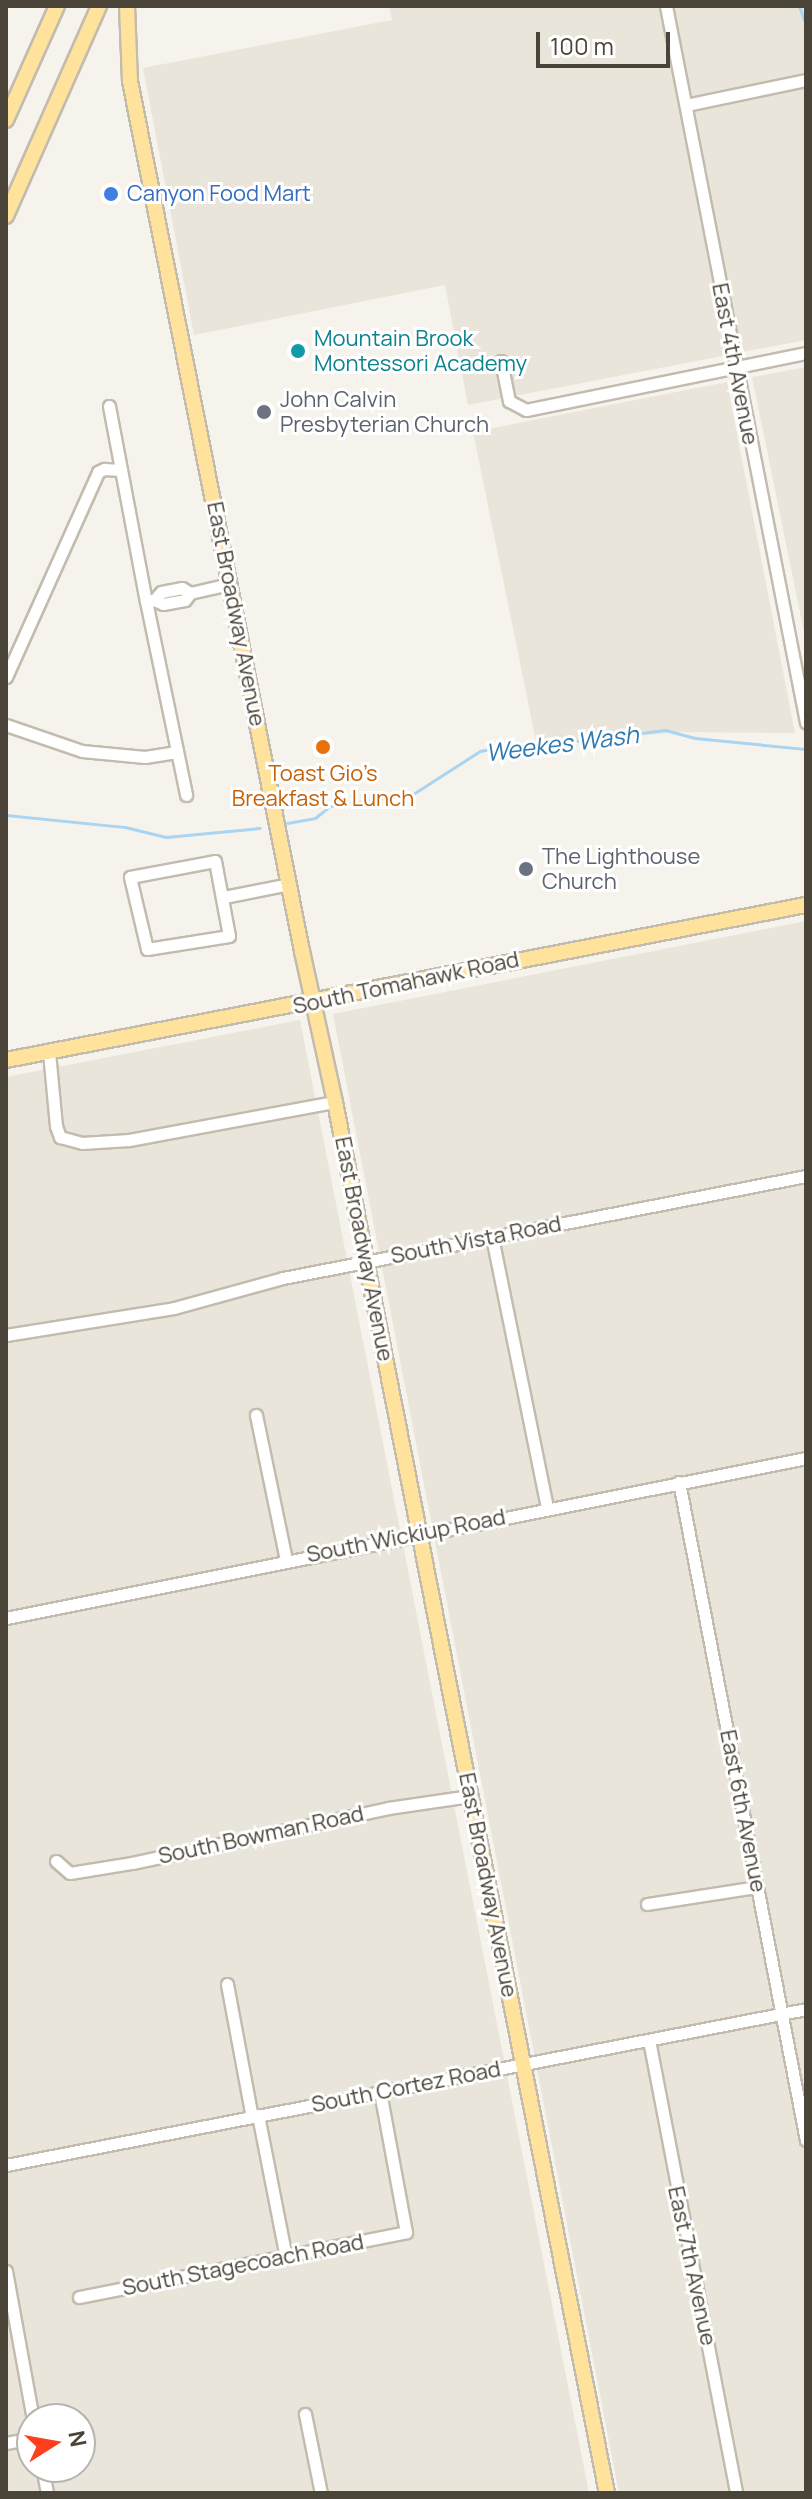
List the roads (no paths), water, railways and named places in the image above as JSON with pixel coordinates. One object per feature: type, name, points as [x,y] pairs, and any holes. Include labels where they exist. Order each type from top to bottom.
[{"type":"main road","points":[[6,120],[57,6]]},
{"type":"main road","points":[[6,216],[99,6]]},
{"type":"main road","name":"East Broadway Avenue","points":[[127,6],[130,81],[335,1102],[607,2493]]},
{"type":"main road","name":"South Tomahawk Road","points":[[6,1060],[313,1003],[806,905]]},
{"type":"street","name":"East 4th Avenue","points":[[666,6],[806,722]]},
{"type":"street","points":[[686,105],[806,80]]},
{"type":"street","points":[[501,361],[509,401],[526,410],[806,353]]},
{"type":"street","points":[[109,406],[150,600],[186,795]]},
{"type":"street","points":[[6,677],[98,472],[104,469],[121,470]]},
{"type":"street","points":[[150,600],[161,592],[182,588],[190,593],[230,584]]},
{"type":"street","points":[[6,725],[82,751],[145,757],[177,752]]},
{"type":"street","points":[[215,861],[224,897],[229,936],[147,949],[130,877],[215,861]]},
{"type":"street","points":[[224,897],[289,884]]},
{"type":"street","points":[[49,1052],[52,1101],[60,1137],[98,1144],[335,1102]]},
{"type":"street","name":"South Vista Road","points":[[6,1335],[174,1308],[283,1278],[806,1176]]},
{"type":"street","points":[[492,1237],[547,1508]]},
{"type":"street","points":[[256,1415],[286,1560]]},
{"type":"street","name":"South Wickiup Road","points":[[6,1618],[420,1532],[806,1458]]},
{"type":"street","name":"East 6th Avenue","points":[[679,1482],[806,2140]]},
{"type":"street","name":"South Bowman Road","points":[[56,1861],[70,1873],[132,1863],[388,1808],[470,1796]]},
{"type":"street","points":[[647,1904],[757,1887]]},
{"type":"street","points":[[227,1984],[286,2258]]},
{"type":"street","name":"South Cortez Road","points":[[6,2165],[806,2009]]},
{"type":"street","name":"East 7th Avenue","points":[[649,2040],[736,2493]]},
{"type":"street","name":"South Stagecoach Road","points":[[79,2297],[406,2232],[380,2092]]},
{"type":"street","points":[[6,2271],[30,2403]]},
{"type":"street","points":[[305,2414],[321,2493]]},
{"type":"waterway","points":[[799,6],[806,25]]},
{"type":"waterway","name":"Weekes Wash","points":[[287,823],[315,818],[330,806],[413,794],[480,751],[508,745],[528,747],[665,730],[695,738],[806,749]]},
{"type":"waterway","name":"Weekes Wash","points":[[6,815],[125,827],[166,837],[260,828]]},
{"type":"place","name":"Canyon Food Mart","points":[[111,194]]},
{"type":"place","name":"Mountain Brook Montessori Academy","points":[[298,351]]},
{"type":"place","name":"John Calvin Presbyterian Church","points":[[264,412]]},
{"type":"place","name":"Toast Gio’s Breakfast & Lunch","points":[[323,747]]},
{"type":"place","name":"The Lighthouse Church","points":[[526,869]]}]
